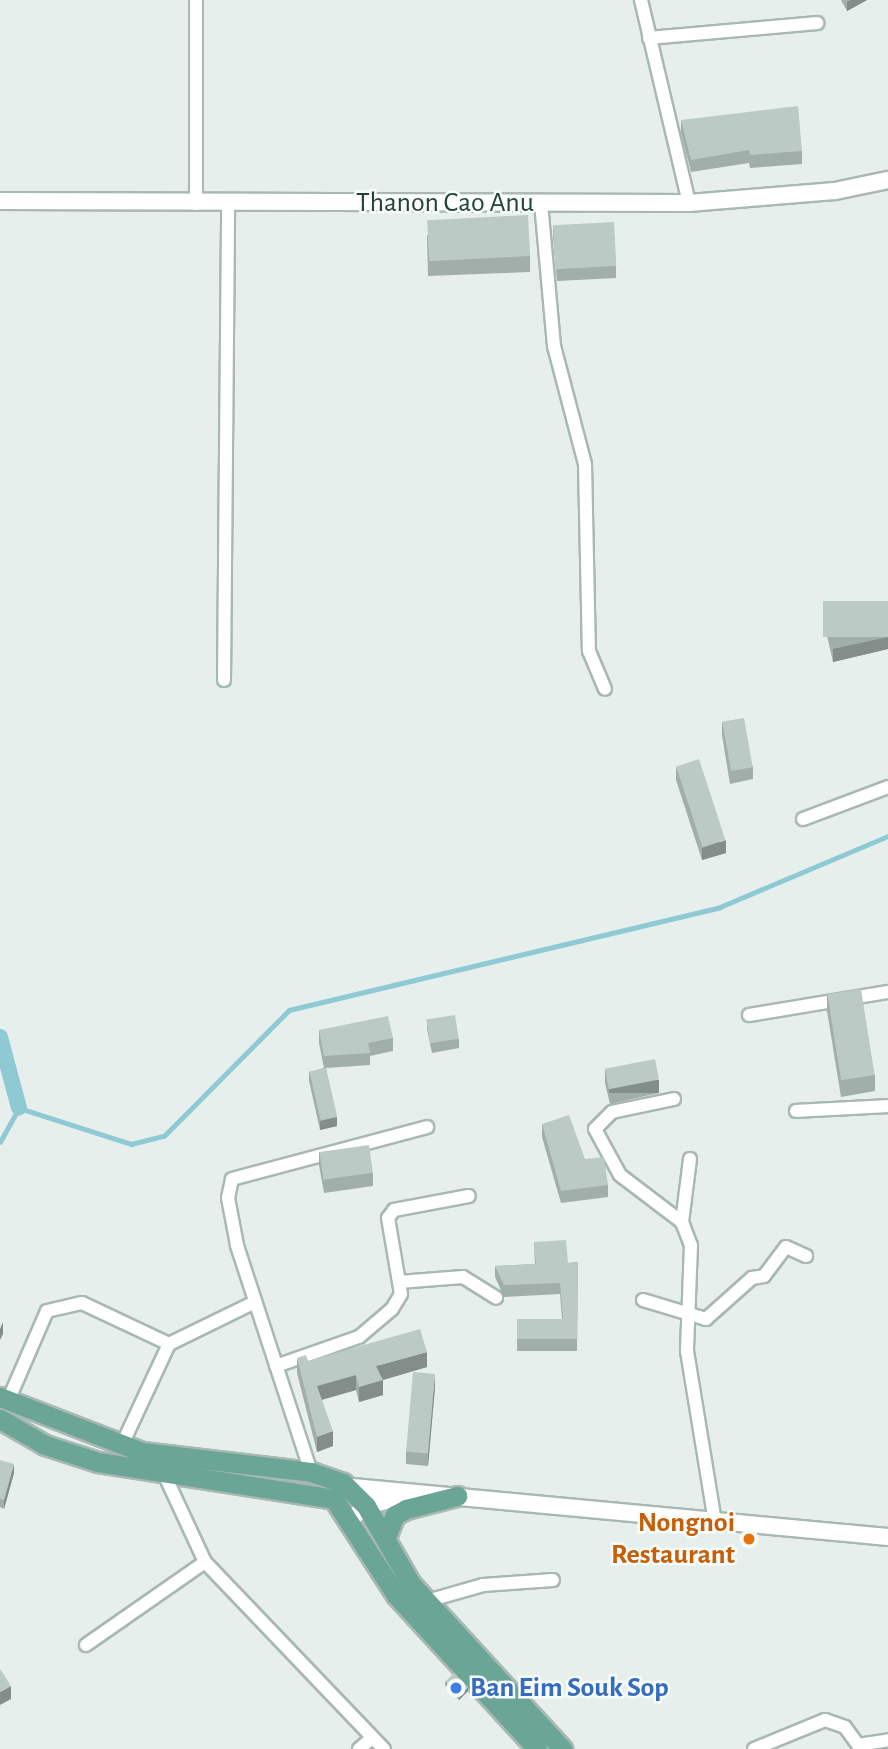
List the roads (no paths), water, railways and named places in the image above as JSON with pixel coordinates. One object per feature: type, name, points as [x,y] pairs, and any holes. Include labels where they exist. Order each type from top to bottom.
[{"type":"main road","points":[[3,1405],[121,1447],[311,1472],[339,1491],[386,1537],[427,1601],[562,1749]]},
{"type":"main road","points":[[3,1405],[45,1445],[166,1478],[339,1491]]},
{"type":"main road","points":[[386,1537],[395,1516],[407,1508],[457,1496]]},
{"type":"main road","points":[[358,1512],[396,1595],[537,1749]]},
{"type":"street","points":[[195,0],[196,204]]},
{"type":"street","points":[[641,0],[689,203]]},
{"type":"street","points":[[649,38],[817,23]]},
{"type":"street","name":"Thanon Cao Anu","points":[[0,201],[196,204],[689,203],[835,191],[888,180]]},
{"type":"street","points":[[541,203],[554,346],[585,464],[589,652],[605,689]]},
{"type":"street","points":[[224,680],[228,204]]},
{"type":"street","points":[[803,819],[888,787]]},
{"type":"street","points":[[750,1015],[888,992]]},
{"type":"street","points":[[674,1099],[612,1112],[595,1129],[620,1175],[682,1222]]},
{"type":"street","points":[[796,1111],[888,1106]]},
{"type":"street","points":[[311,1472],[237,1245],[228,1198],[232,1179],[427,1127]]},
{"type":"street","points":[[690,1159],[682,1222],[691,1245],[691,1315],[687,1350],[714,1516]]},
{"type":"street","points":[[276,1366],[359,1337],[392,1310],[401,1294],[388,1218],[394,1210],[469,1196]]},
{"type":"street","points":[[643,1300],[708,1318],[752,1278],[764,1276],[786,1247],[806,1256]]},
{"type":"street","points":[[399,1282],[463,1276],[496,1298]]},
{"type":"street","points":[[121,1447],[169,1344],[255,1302]]},
{"type":"street","points":[[3,1405],[55,1305],[82,1303],[169,1344]]},
{"type":"street","points":[[166,1478],[205,1562],[384,1749]]},
{"type":"street","points":[[339,1491],[457,1496],[714,1516],[888,1537]]},
{"type":"street","points":[[358,1512],[393,1498],[457,1496]]},
{"type":"street","points":[[86,1645],[205,1562]]},
{"type":"street","points":[[427,1601],[483,1585],[553,1580]]},
{"type":"street","points":[[754,1749],[825,1720],[845,1727],[858,1745],[888,1740]]},
{"type":"street","points":[[359,1749],[372,1738]]},
{"type":"waterway","points":[[0,1142],[19,1108],[131,1144],[164,1136],[289,1010],[720,907],[888,836]]},
{"type":"waterway","points":[[0,1037],[19,1108]]},
{"type":"place","name":"Nongnoi Restaurant","points":[[749,1539]]},
{"type":"place","name":"Ban Eim Souk Sop","points":[[456,1688]]}]
